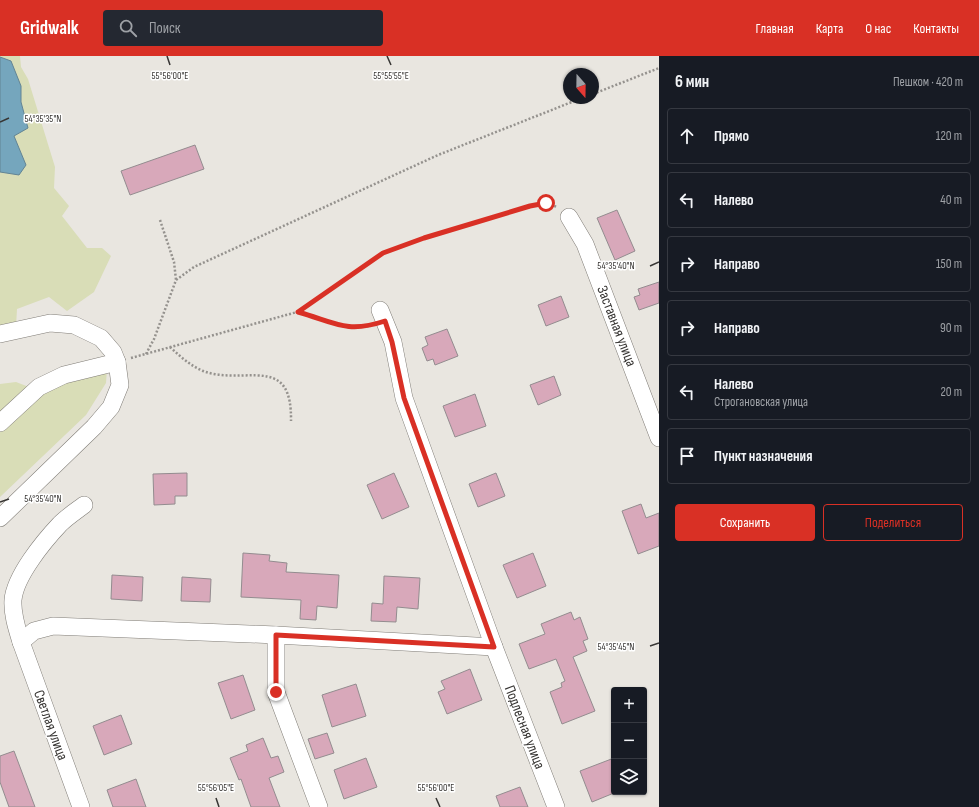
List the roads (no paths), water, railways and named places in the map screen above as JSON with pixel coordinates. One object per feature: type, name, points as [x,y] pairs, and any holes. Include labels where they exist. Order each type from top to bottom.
[{"type":"street","name":"Заставная улица","points":[[569,217],[585,244],[659,438]]},
{"type":"street","name":"Подлесная улица","points":[[382,316],[392,342],[404,398],[494,647],[556,807]]},
{"type":"street","points":[[0,334],[50,323],[74,325],[101,338],[113,352],[117,362],[120,386],[111,406],[94,426],[0,518]]},
{"type":"street","points":[[0,423],[39,387],[64,375],[117,362]]},
{"type":"street","name":"Светлая улица","points":[[81,807],[15,624],[13,600],[19,580],[41,547],[60,524],[84,505]]},
{"type":"street","points":[[21,642],[34,631],[53,626],[276,635],[494,647]]},
{"type":"street","points":[[276,635],[276,692],[319,807]]},
{"type":"water","points":[[0,57],[11,61],[21,86],[21,102],[28,128],[14,136],[26,165],[19,175],[0,172]]}]
